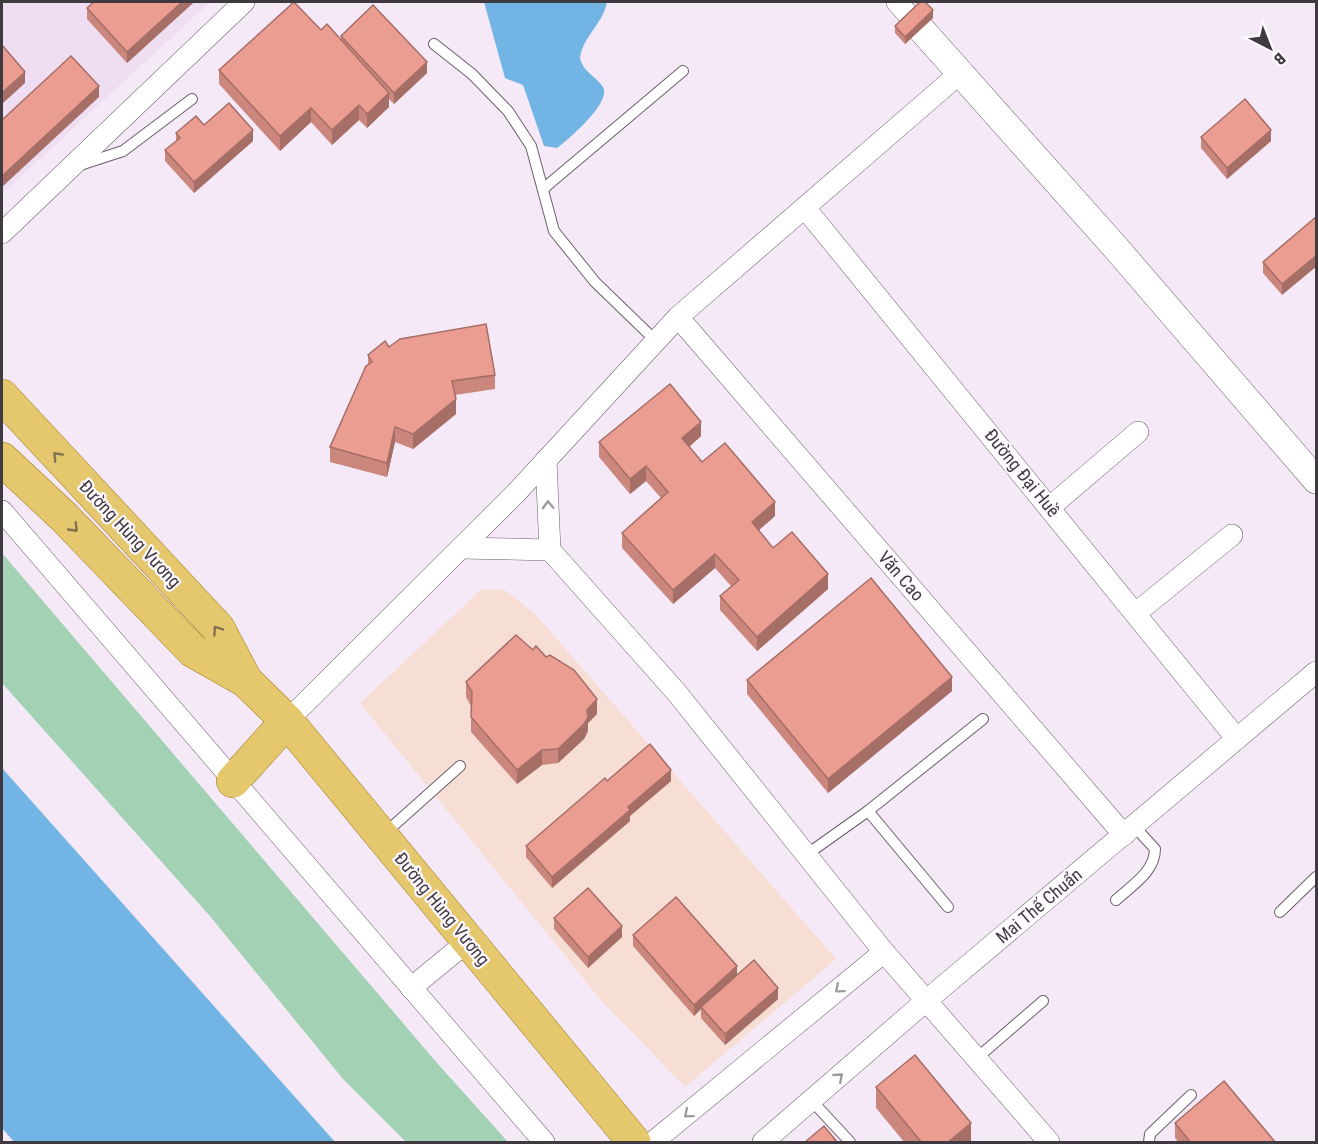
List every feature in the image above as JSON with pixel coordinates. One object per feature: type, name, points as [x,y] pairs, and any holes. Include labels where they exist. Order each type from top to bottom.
[{"type":"main road","name":"Đường Hùng Vương","points":[[2,396],[218,628],[246,681]]},
{"type":"main road","name":"Đường Hùng Vương","points":[[2,459],[64,517],[193,651],[246,681],[287,721],[634,1143]]},
{"type":"main road","points":[[233,781],[287,721]]},
{"type":"street","points":[[2,233],[244,2]]},
{"type":"street","points":[[897,2],[1116,248],[1317,480]]},
{"type":"street","points":[[287,721],[461,548],[678,317],[959,74]]},
{"type":"street","name":"Đường Đại Huề","points":[[805,208],[1237,739]]},
{"type":"street","name":"Văn Cao","points":[[678,317],[1129,831]]},
{"type":"street","points":[[1050,507],[1138,432]]},
{"type":"street","points":[[546,460],[550,550],[677,693],[884,952],[1049,1143]]},
{"type":"street","points":[[2,511],[544,1143]]},
{"type":"street","points":[[1136,613],[1232,535]]},
{"type":"street","points":[[461,548],[550,550]]},
{"type":"street","name":"Mai Thế Chuẩn","points":[[763,1143],[927,1000],[1317,672]]},
{"type":"street","points":[[411,988],[468,941]]},
{"type":"street","points":[[653,1143],[884,952]]},
{"type":"lane","points":[[435,44],[472,75],[508,111],[531,146],[554,231],[595,282],[656,341]]},
{"type":"lane","points":[[543,189],[683,71]]},
{"type":"lane","points":[[71,167],[123,151],[192,99]]},
{"type":"lane","points":[[806,855],[868,811],[983,719]]},
{"type":"lane","points":[[382,836],[460,766]]},
{"type":"lane","points":[[868,811],[948,907]]},
{"type":"lane","points":[[1116,900],[1149,869],[1155,860],[1155,849],[1129,831]]},
{"type":"lane","points":[[1280,912],[1317,877]]},
{"type":"lane","points":[[977,1058],[1043,1001]]},
{"type":"lane","points":[[1149,1143],[1150,1134],[1191,1095]]},
{"type":"lane","points":[[812,1101],[850,1143]]},
{"type":"shaded area","points":[[2,2],[210,2],[2,194]]},
{"type":"shaded area","points":[[482,589],[505,590],[535,614],[836,959],[685,1087],[600,999],[360,703]]},
{"type":"green space","points":[[2,553],[437,1063],[508,1142],[406,1142],[343,1079],[209,915],[2,683]]},
{"type":"water","points":[[484,2],[607,2],[602,17],[585,43],[580,58],[584,67],[603,87],[604,94],[596,111],[557,148],[544,146],[523,85],[505,78]]},
{"type":"water","points":[[2,768],[335,1142],[14,1142],[2,1128]]},
{"type":"building","points":[[94,2],[182,2],[127,52],[87,8]]},
{"type":"building","points":[[294,2],[321,30],[327,24],[389,93],[367,114],[359,105],[332,130],[311,108],[280,136],[219,70]]},
{"type":"building","points":[[920,2],[925,2],[933,10],[905,37],[895,26]]},
{"type":"building","points":[[373,5],[427,62],[394,93],[341,36]]},
{"type":"building","points":[[2,45],[25,72],[2,93]]},
{"type":"building","points":[[71,56],[99,86],[2,176],[2,120]]},
{"type":"building","points":[[1245,99],[1271,130],[1227,168],[1201,137]]},
{"type":"building","points":[[229,103],[253,130],[194,182],[165,150],[180,138],[176,133],[196,116],[204,125]]},
{"type":"building","points":[[1317,216],[1317,255],[1282,284],[1263,262]]},
{"type":"building","points":[[486,324],[495,375],[452,381],[456,399],[413,434],[395,427],[387,463],[330,447],[366,366],[372,362],[368,355],[385,341],[389,347],[400,339]]},
{"type":"building","points":[[670,384],[701,422],[682,438],[702,462],[725,443],[775,502],[752,522],[773,548],[792,532],[828,574],[757,637],[720,596],[739,580],[715,554],[673,590],[622,533],[668,492],[646,466],[630,479],[599,442]]},
{"type":"building","points":[[871,578],[952,677],[828,779],[747,680]]},
{"type":"building","points":[[516,635],[533,650],[536,646],[546,657],[550,655],[574,670],[597,699],[587,710],[588,717],[584,724],[558,749],[542,750],[517,770],[471,717],[472,692],[466,682]]},
{"type":"building","points":[[650,744],[671,770],[628,807],[630,810],[552,877],[526,846],[605,778],[607,781]]},
{"type":"building","points":[[588,888],[622,926],[588,957],[554,918]]},
{"type":"building","points":[[676,897],[737,966],[694,1005],[633,935]]},
{"type":"building","points":[[754,960],[778,988],[725,1034],[701,1007]]},
{"type":"building","points":[[915,1055],[971,1123],[947,1143],[922,1143],[876,1087]]},
{"type":"building","points":[[1224,1081],[1276,1143],[1191,1143],[1175,1123]]},
{"type":"building","points":[[824,1126],[838,1143],[804,1143]]}]
